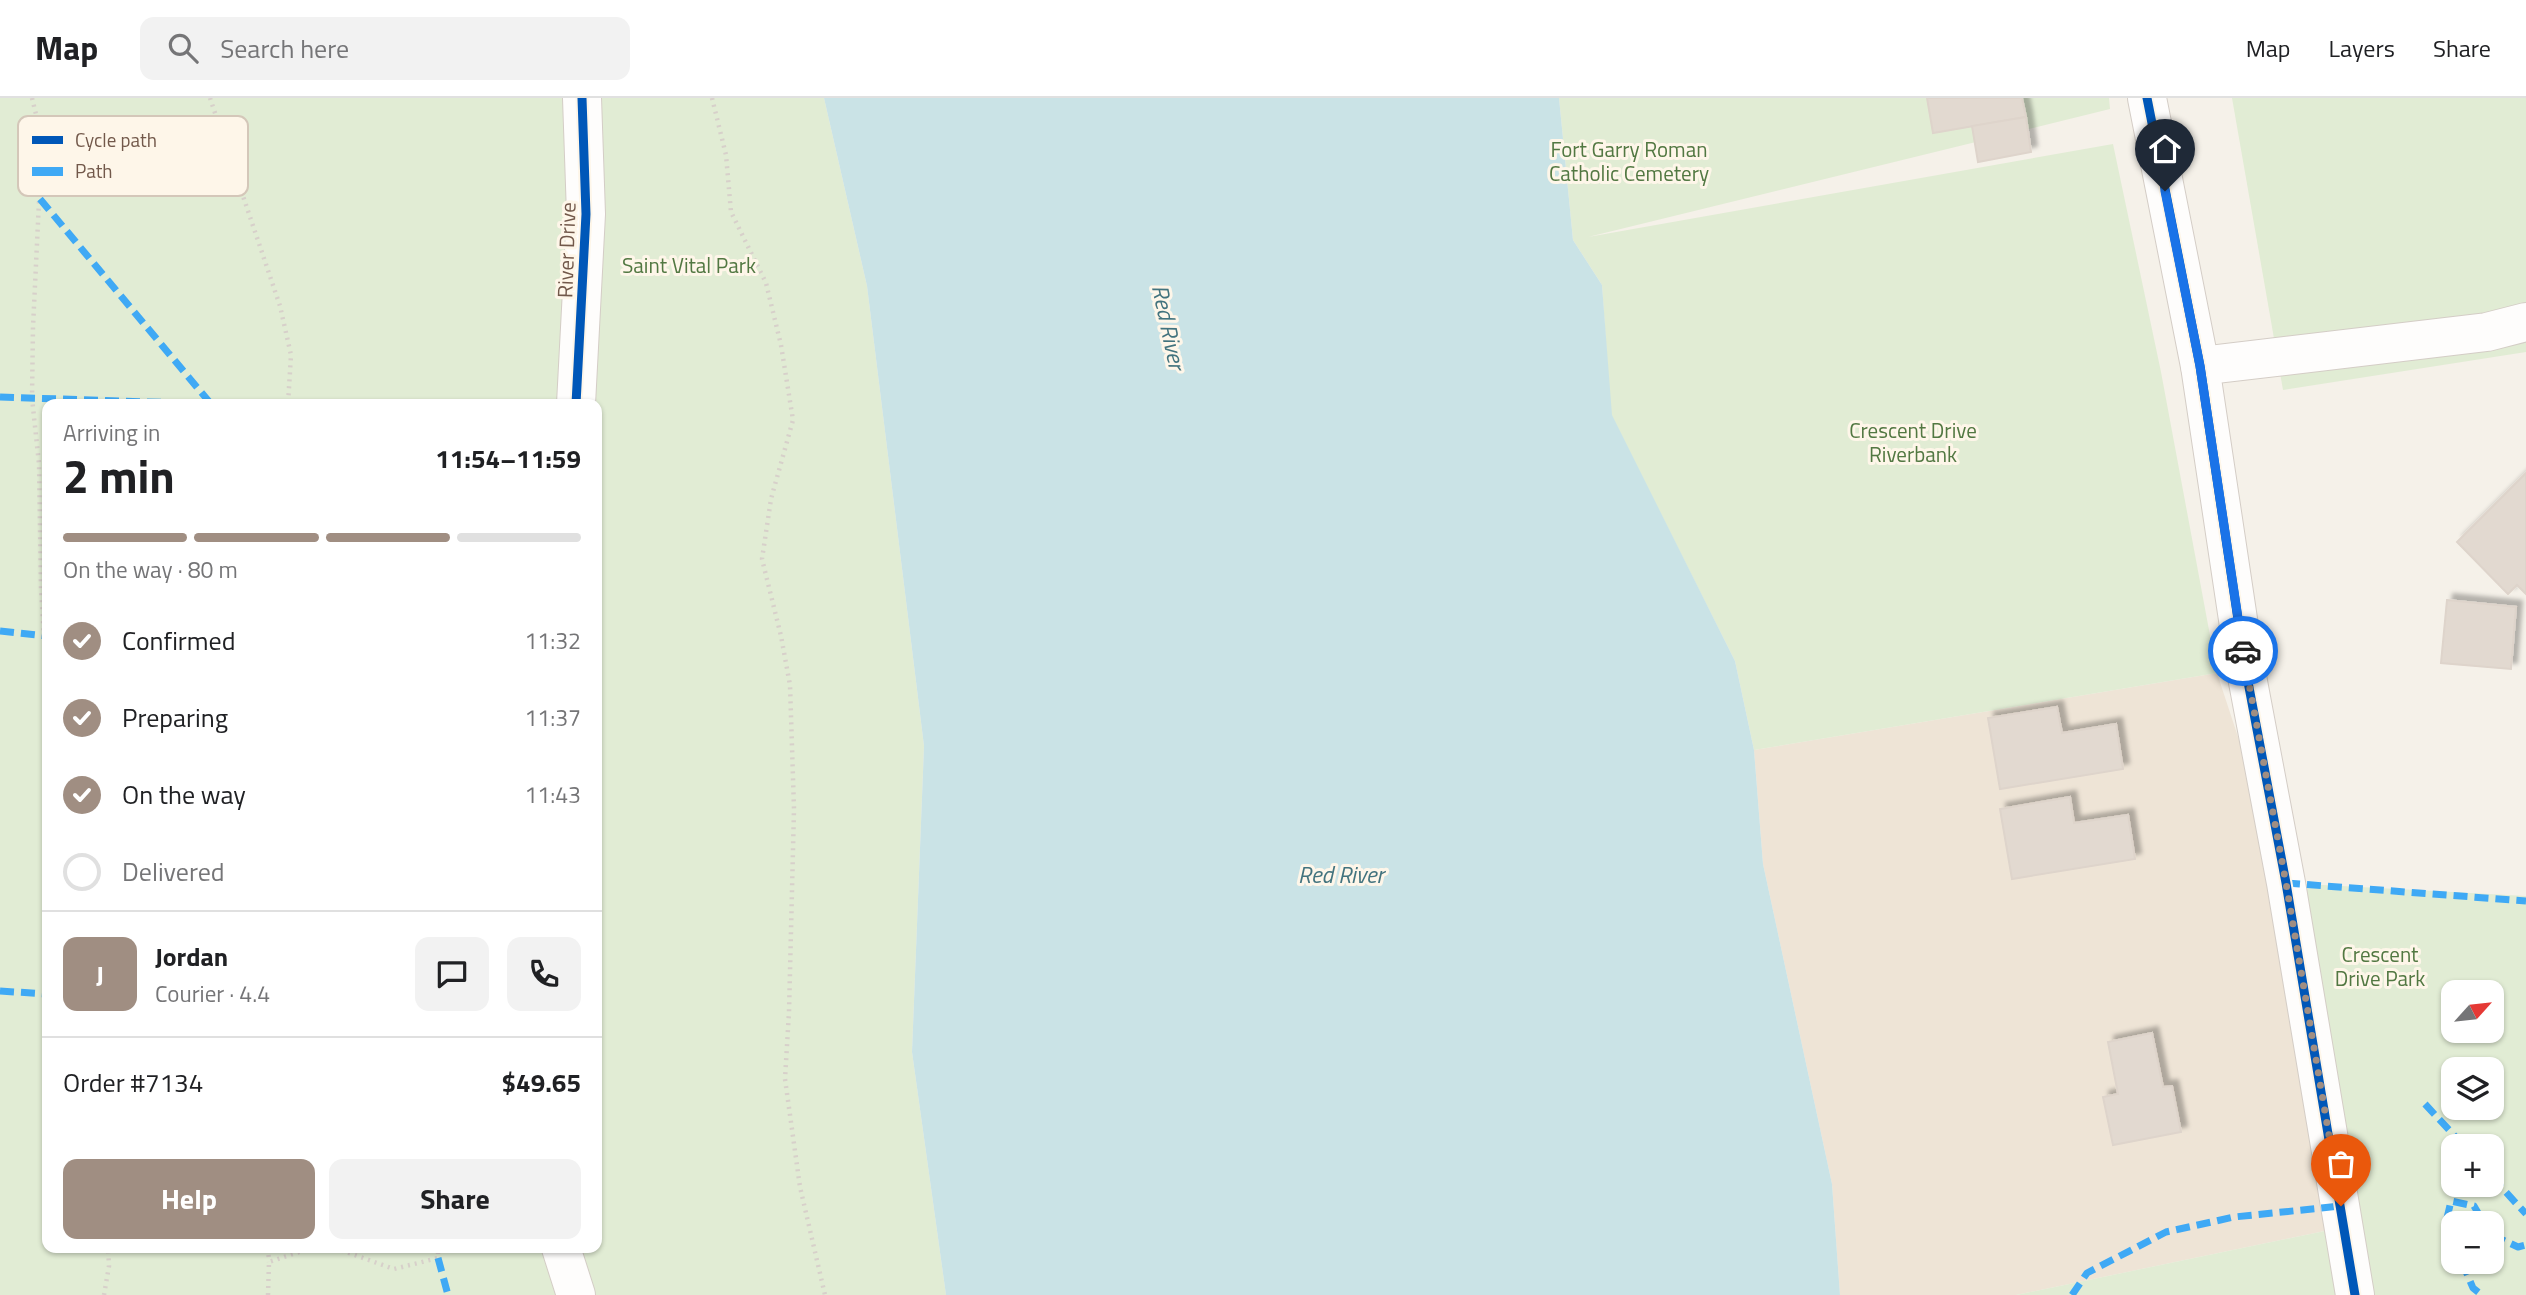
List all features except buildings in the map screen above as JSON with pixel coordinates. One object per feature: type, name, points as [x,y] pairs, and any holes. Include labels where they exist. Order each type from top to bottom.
[{"type":"street","name":"River Drive","points":[[576,399],[586,214],[582,98]]},
{"type":"street","points":[[2147,98],[2200,366],[2245,666],[2286,883],[2355,1295]]},
{"type":"street","points":[[2200,366],[2487,332],[2526,322]]},
{"type":"street","points":[[563,1253],[576,1295]]},
{"type":"path","points":[[32,98],[36,116]]},
{"type":"path","points":[[210,98],[216,116]]},
{"type":"path","points":[[712,98],[726,155],[731,212],[766,283],[781,345],[793,420],[771,499],[762,559],[790,685],[794,809],[785,1079],[800,1187],[824,1295]]},
{"type":"path","points":[[40,196],[32,398],[39,464],[42,604]]},
{"type":"path","points":[[243,196],[280,306],[291,355],[288,399]]},
{"type":"path","points":[[104,1295],[108,1253]]},
{"type":"path","points":[[268,1253],[268,1295]]},
{"type":"path","points":[[269,1262],[296,1253]]},
{"type":"path","points":[[349,1253],[394,1269],[438,1258],[438,1253]]},
{"type":"shaded area","points":[[2217,673],[2286,883],[2344,1227],[2016,1295],[1840,1295],[1832,1184],[1763,864],[1754,750]]},
{"type":"green space","name":"Saint Vital Park","points":[[0,98],[824,98],[867,286],[924,746],[912,1052],[946,1295],[0,1295]]},
{"type":"green space","name":"Crescent Drive Riverbank","points":[[1559,98],[2109,98],[2110,109],[1588,237],[2113,144],[2161,372],[2217,673],[1754,750],[1735,661],[1611,415],[1602,285],[1573,240]]},
{"type":"green space","points":[[2232,98],[2526,98],[2526,352],[2283,390]]},
{"type":"green space","name":"Crescent Drive Park","points":[[2286,883],[2526,896],[2526,1295],[2016,1295],[2344,1227]]},
{"type":"water","name":"Red River","points":[[824,98],[1559,98],[1573,240],[1602,285],[1612,415],[1735,661],[1754,750],[1763,864],[1832,1184],[1840,1295],[946,1295],[912,1052],[924,746],[867,286]]},
{"type":"marked path","points":[[40,199],[207,399]]},
{"type":"marked path","points":[[0,397],[60,399]]},
{"type":"marked path","points":[[0,631],[42,635]]},
{"type":"marked path","points":[[2286,883],[2526,901]]},
{"type":"marked path","points":[[0,991],[42,994]]},
{"type":"marked path","points":[[2425,1104],[2453,1134]]},
{"type":"marked path","points":[[2504,1190],[2526,1214]]},
{"type":"marked path","points":[[2449,1211],[2451,1201],[2474,1206],[2477,1211]]},
{"type":"marked path","points":[[2072,1295],[2087,1273],[2166,1232],[2234,1217],[2341,1206]]},
{"type":"marked path","points":[[2504,1241],[2518,1247],[2526,1245]]},
{"type":"marked path","points":[[438,1258],[448,1295]]},
{"type":"marked path","points":[[2467,1274],[2473,1288],[2482,1295]]},
{"type":"cycle path","points":[[576,399],[586,214],[582,98]]},
{"type":"cycle path","points":[[2147,98],[2200,366],[2245,666],[2286,883],[2355,1295]]},
{"type":"way so far","points":[[2243,651],[2341,1206]]},
{"type":"route","points":[[2165,191],[2200,366],[2243,651]]},
{"type":"park label","name":"Fort Garry Roman Catholic Cemetery","points":[[1629,161]]}]
